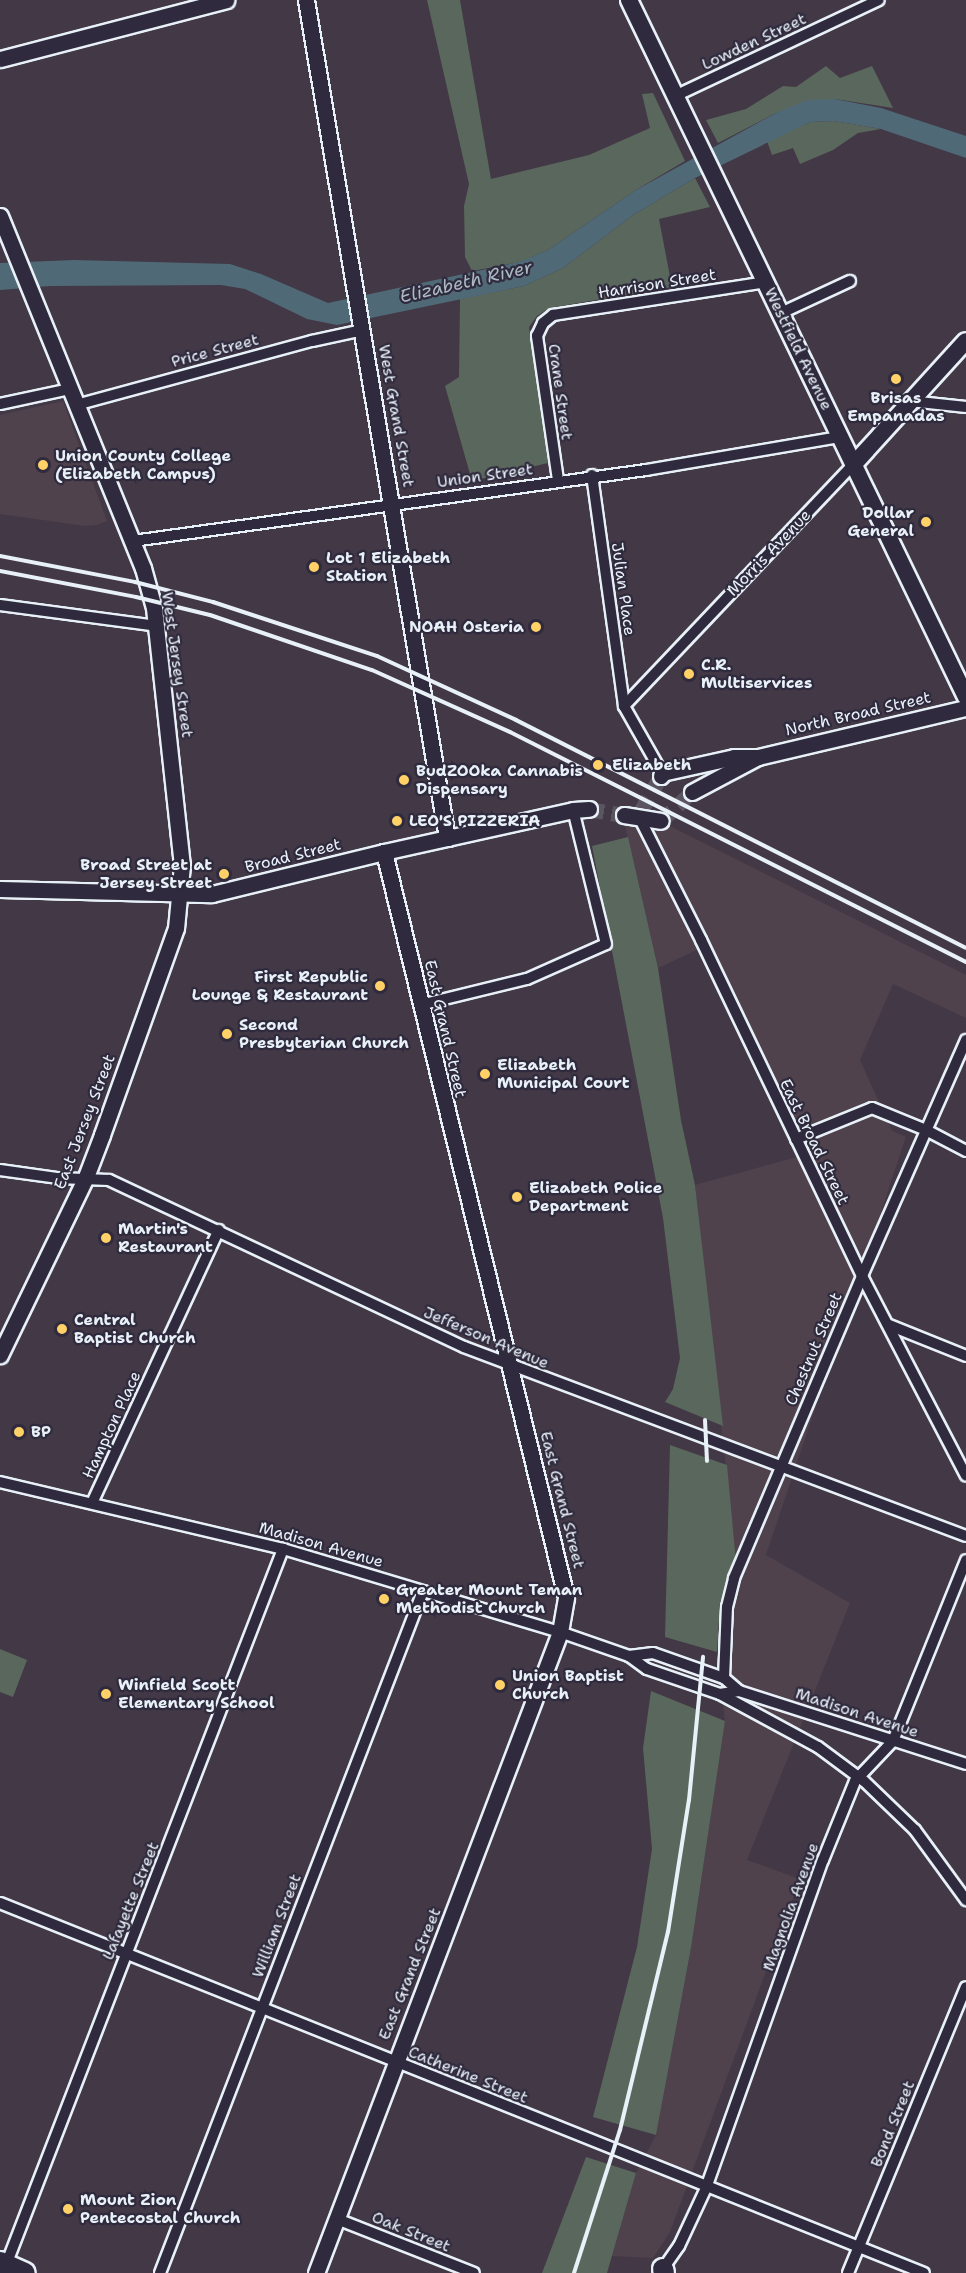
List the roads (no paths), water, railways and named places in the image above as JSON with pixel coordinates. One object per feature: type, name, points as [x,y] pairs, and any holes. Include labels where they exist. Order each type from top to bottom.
[{"type":"highway","points":[[3,2263],[25,2273]]},
{"type":"main road","name":"Westfield Avenue","points":[[629,0],[966,698]]},
{"type":"main road","name":"Morris Avenue","points":[[854,464],[966,340]]},
{"type":"street","points":[[0,59],[226,0]]},
{"type":"street","name":"West Grand Street","points":[[306,0],[393,505],[447,838]]},
{"type":"street","name":"Lowden Street","points":[[675,96],[879,0]]},
{"type":"street","name":"West Jersey Street","points":[[0,216],[143,568],[157,626],[182,865],[180,894]]},
{"type":"street","points":[[780,313],[850,281]]},
{"type":"street","name":"Harrison Street","points":[[553,315],[766,282]]},
{"type":"street","name":"Crane Street","points":[[553,315],[543,323],[537,336],[558,480]]},
{"type":"street","name":"Price Street","points":[[76,405],[312,341],[362,325]]},
{"type":"street","points":[[0,404],[70,389]]},
{"type":"street","points":[[910,402],[966,407]]},
{"type":"street","name":"Union Street","points":[[133,541],[592,475],[646,470],[840,438]]},
{"type":"street","name":"Morris Avenue","points":[[624,706],[854,464]]},
{"type":"street","name":"Julian Place","points":[[592,475],[624,706]]},
{"type":"street","points":[[0,605],[157,626]]},
{"type":"street","points":[[624,706],[662,775]]},
{"type":"street","name":"North Broad Street","points":[[662,775],[734,757],[758,757],[966,708]]},
{"type":"street","name":"North Broad Street","points":[[693,792],[758,757]]},
{"type":"street","name":"Broad Street","points":[[0,889],[212,894],[384,852],[573,810],[589,809]]},
{"type":"street","points":[[420,1005],[527,980],[606,944],[573,810]]},
{"type":"street","points":[[624,815],[641,815],[661,820]]},
{"type":"street","name":"East Broad Street","points":[[641,815],[862,1276],[966,1476]]},
{"type":"street","name":"East Grand Street","points":[[316,2273],[560,1632],[566,1597],[384,852]]},
{"type":"street","name":"East Jersey Street","points":[[0,1355],[86,1177],[176,928],[180,894]]},
{"type":"street","name":"Chestnut Street","points":[[724,1678],[727,1607],[734,1578],[862,1276],[966,1040]]},
{"type":"street","points":[[796,1139],[872,1108],[926,1130],[966,1151]]},
{"type":"street","name":"Jefferson Avenue","points":[[0,1170],[57,1178],[86,1177],[109,1180],[450,1341],[780,1468],[966,1536]]},
{"type":"street","name":"Hampton Place","points":[[92,1503],[219,1230]]},
{"type":"street","points":[[889,1325],[966,1356]]},
{"type":"street","name":"Madison Avenue","points":[[0,1482],[283,1549],[423,1590],[560,1632],[629,1656],[647,1669],[720,1694],[818,1747],[858,1777],[915,1830],[966,1900]]},
{"type":"street","name":"Lafayette Street","points":[[3,2263],[283,1549]]},
{"type":"street","name":"Magnolia Avenue","points":[[662,2272],[679,2246],[706,2188],[823,1860],[858,1777],[893,1741],[966,1560]]},
{"type":"street","name":"William Street","points":[[160,2273],[423,1590]]},
{"type":"street","name":"Madison Avenue","points":[[629,1656],[653,1653],[724,1678],[739,1690],[966,1764]]},
{"type":"street","points":[[720,1694],[739,1690]]},
{"type":"street","name":"Catherine Street","points":[[0,1903],[706,2188],[924,2273]]},
{"type":"street","name":"Bond Street","points":[[848,2273],[966,1987]]},
{"type":"street","name":"Oak Street","points":[[337,2219],[474,2273]]},
{"type":"water","name":"Elizabeth River","points":[[835,99],[881,108],[966,136],[966,158],[881,129],[834,121],[810,122],[695,178],[633,215],[563,268],[524,286],[337,325],[307,319],[245,289],[221,285],[50,286],[0,290],[0,263],[74,260],[230,264],[261,274],[328,303],[519,262],[548,250],[636,190],[776,113],[807,100]]},
{"type":"tunnel","points":[[641,811],[661,776]]},
{"type":"tunnel","points":[[661,821],[692,792]]},
{"type":"tunnel","points":[[589,809],[624,815]]},
{"type":"railway","points":[[0,556],[135,582],[213,602],[377,656],[516,720],[966,948]]},
{"type":"railway","points":[[0,571],[136,597],[210,615],[372,670],[510,732],[966,962]]},
{"type":"railway","points":[[705,1420],[707,1461]]},
{"type":"railway","points":[[574,2273],[620,2130],[668,1932],[689,1800],[703,1657]]},
{"type":"place","name":"Brisas Empanadas","points":[[896,379]]},
{"type":"place","name":"Union County College (Elizabeth Campus)","points":[[43,465]]},
{"type":"place","name":"Dollar General","points":[[926,522]]},
{"type":"place","name":"Lot 1 Elizabeth Station","points":[[314,567]]},
{"type":"place","name":"NOAH Osteria","points":[[536,627]]},
{"type":"place","name":"C.R. Multiservices","points":[[689,674]]},
{"type":"place","name":"Elizabeth","points":[[598,765]]},
{"type":"place","name":"BudZOOka Cannabis Dispensary","points":[[404,780]]},
{"type":"place","name":"LEO'S PIZZERIA","points":[[397,821]]},
{"type":"place","name":"Broad Street at Jersey Street","points":[[224,874]]},
{"type":"place","name":"First Republic Lounge & Restaurant","points":[[380,986]]},
{"type":"place","name":"Second Presbyterian Church","points":[[227,1034]]},
{"type":"place","name":"Elizabeth Municipal Court","points":[[485,1074]]},
{"type":"place","name":"Elizabeth Police Department","points":[[517,1197]]},
{"type":"place","name":"Martin's Restaurant","points":[[106,1238]]},
{"type":"place","name":"Central Baptist Church","points":[[62,1329]]},
{"type":"place","name":"BP","points":[[19,1432]]},
{"type":"place","name":"Greater Mount Teman Methodist Church","points":[[384,1599]]},
{"type":"place","name":"Union Baptist Church","points":[[500,1685]]},
{"type":"place","name":"Winfield Scott Elementary School","points":[[106,1694]]},
{"type":"place","name":"Mount Zion Pentecostal Church","points":[[68,2209]]}]
